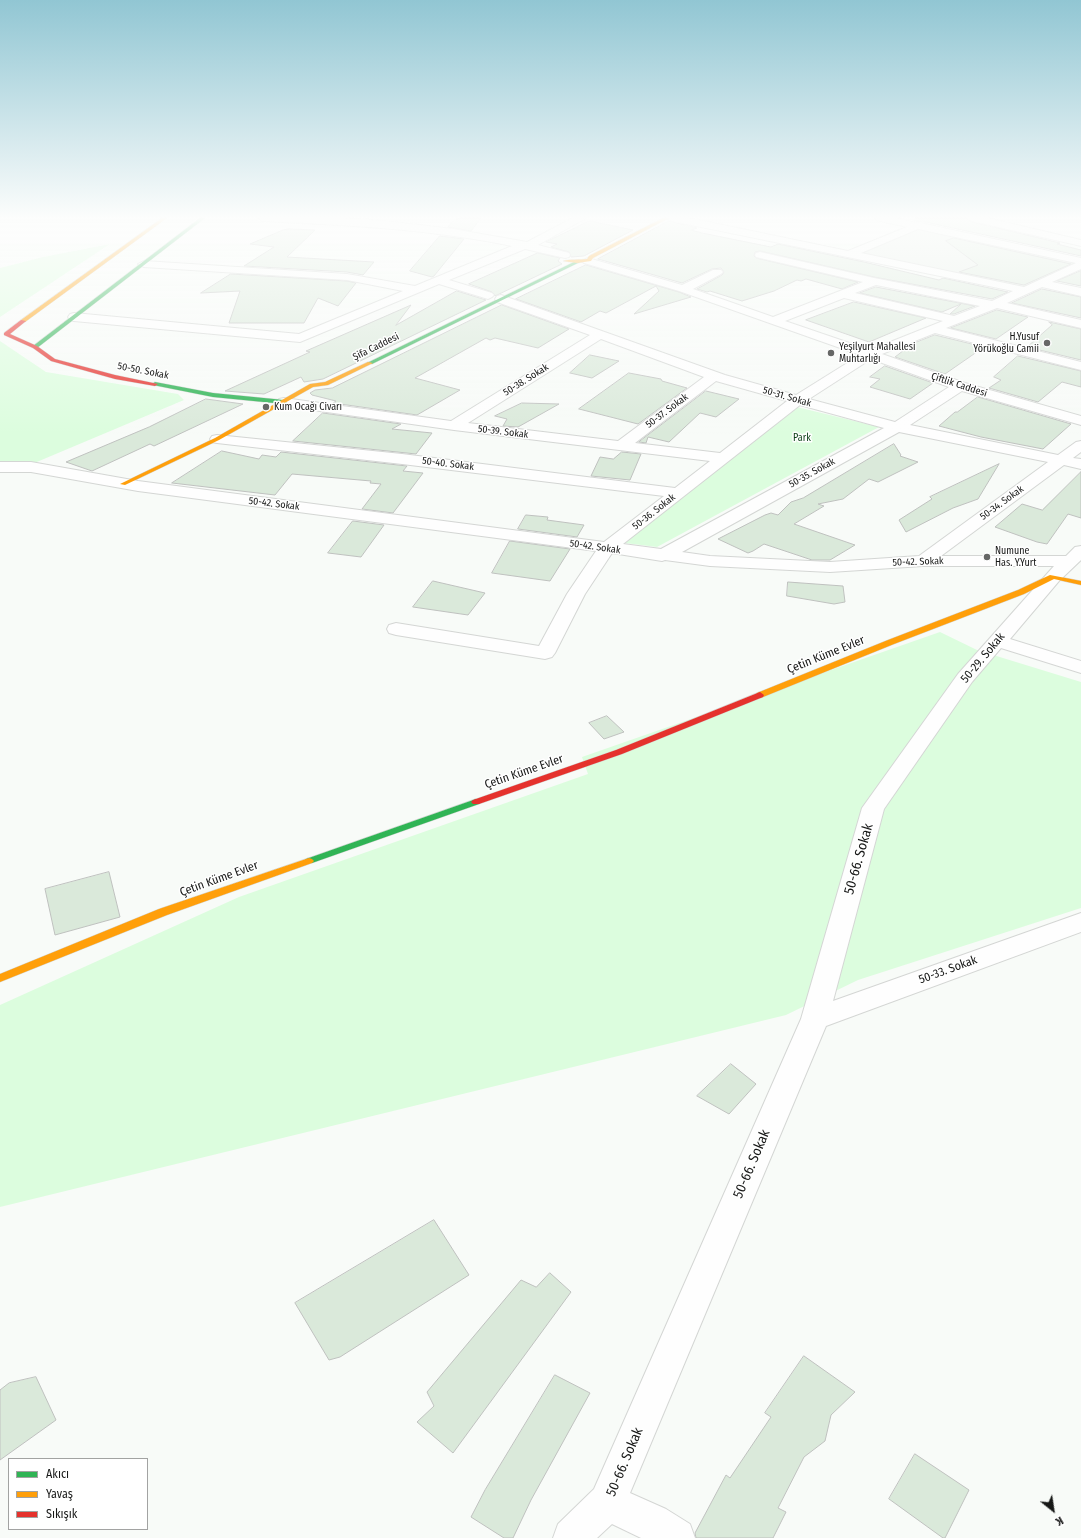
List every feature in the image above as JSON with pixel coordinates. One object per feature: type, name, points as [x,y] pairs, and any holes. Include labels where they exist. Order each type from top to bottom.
[{"type":"street","name":"50-50. Sokak","points":[[67,290],[6,334],[34,348],[53,360],[115,377],[213,395],[284,402]]},
{"type":"street","points":[[34,348],[110,290]]},
{"type":"street","points":[[74,317],[300,338],[416,290]]},
{"type":"street","name":"50-31. Sokak","points":[[471,290],[714,376],[798,400],[897,427],[1081,464]]},
{"type":"street","name":"Şifa Caddesi","points":[[123,484],[217,439],[312,385],[326,384],[494,297],[505,290]]},
{"type":"street","name":"Şifa Caddesi","points":[[467,306],[512,290]]},
{"type":"street","name":"Çiftlik Caddesi","points":[[685,290],[960,386],[1081,420]]},
{"type":"street","points":[[773,321],[855,290]]},
{"type":"street","points":[[918,290],[995,304],[1081,324]]},
{"type":"street","name":"50-36. Sokak","points":[[396,629],[545,653],[576,594],[606,549],[798,400],[869,355],[995,304],[1023,290]]},
{"type":"street","points":[[1071,290],[1081,292]]},
{"type":"street","points":[[843,294],[955,320]]},
{"type":"street","points":[[934,329],[1081,366]]},
{"type":"street","name":"50-38. Sokak","points":[[454,426],[599,335]]},
{"type":"street","name":"Şifa Caddesi","points":[[312,385],[313,380],[320,376]]},
{"type":"street","name":"50-37. Sokak","points":[[621,446],[714,376]]},
{"type":"street","name":"50-35. Sokak","points":[[662,556],[897,427],[960,386]]},
{"type":"street","name":"50-39. Sokak","points":[[284,402],[454,426],[723,458]]},
{"type":"street","name":"50-40. Sokak","points":[[217,439],[402,459],[679,492]]},
{"type":"street","name":"50-34. Sokak","points":[[923,561],[1081,445]]},
{"type":"street","name":"50-42. Sokak","points":[[0,467],[31,467],[123,484],[710,562],[830,567],[923,561],[1075,556]]},
{"type":"street","name":"50-29. Sokak","points":[[897,774],[965,678],[1053,577],[1075,556]]},
{"type":"street","points":[[1053,577],[1081,583]]},
{"type":"street","name":"Çetin Küme Evler","points":[[0,978],[163,912],[619,752],[891,642],[1021,592],[1053,577]]},
{"type":"street","points":[[997,642],[1081,667]]},
{"type":"street","name":"50-66. Sokak","points":[[572,1538],[583,1525],[608,1502],[815,1019],[873,808],[897,774]]},
{"type":"street","name":"50-33. Sokak","points":[[815,1019],[1081,922]]},
{"type":"street","points":[[608,1502],[652,1523],[676,1538]]},
{"type":"green space","points":[[0,290],[41,290],[0,317]]},
{"type":"green space","points":[[0,341],[46,372],[178,394],[184,400],[32,464],[0,464]]},
{"type":"green space","name":"Park","points":[[797,407],[879,427],[657,547],[625,543]]},
{"type":"green space","points":[[940,632],[977,650],[1081,682],[1081,908],[858,980],[786,1015],[0,1207],[0,1005],[239,897],[588,774],[582,757]]},
{"type":"building","points":[[206,290],[351,290],[338,306],[318,298],[304,323],[229,323],[240,291],[201,293]]},
{"type":"building","points":[[486,290],[508,290],[495,296],[492,292]]},
{"type":"building","points":[[535,290],[649,290],[606,313],[600,311],[581,322],[516,299]]},
{"type":"building","points":[[658,290],[671,290],[691,297],[634,314],[659,291]]},
{"type":"building","points":[[700,290],[777,290],[742,301],[710,291],[707,292]]},
{"type":"building","points":[[869,290],[890,290],[975,306],[954,314],[950,314],[961,304],[942,312],[860,293]]},
{"type":"building","points":[[943,290],[998,290],[1008,292],[992,299]]},
{"type":"building","points":[[1040,290],[1081,297],[1081,318],[1012,303]]},
{"type":"building","points":[[457,291],[486,300],[323,379],[304,382],[301,377],[264,394],[225,391],[310,352],[306,351],[411,305],[396,325]]},
{"type":"building","points":[[854,302],[926,318],[869,342],[806,320]]},
{"type":"building","points":[[502,305],[569,329],[538,348],[495,338],[490,340],[486,338],[415,378],[460,390],[417,415],[333,403],[336,401],[312,395],[310,393],[315,390],[332,388]]},
{"type":"building","points":[[997,310],[1028,317],[996,339],[951,328]]},
{"type":"building","points":[[1049,322],[1081,329],[1081,360],[1027,347],[1052,325]]},
{"type":"building","points":[[935,335],[984,347],[945,374],[895,357],[912,344]]},
{"type":"building","points":[[590,355],[619,361],[592,378],[570,373]]},
{"type":"building","points":[[1018,356],[1081,371],[1081,387],[1062,382],[1038,402],[989,388],[1001,380],[994,377]]},
{"type":"building","points":[[885,366],[933,383],[910,399],[870,387],[880,379],[870,377]]},
{"type":"building","points":[[629,373],[661,379],[662,381],[687,388],[638,424],[579,409]]},
{"type":"building","points":[[706,391],[739,399],[716,417],[700,413],[669,442],[648,437],[646,443],[639,442]]},
{"type":"building","points":[[978,397],[1071,424],[1043,449],[981,437],[939,426],[955,412]]},
{"type":"building","points":[[206,399],[243,404],[154,446],[150,444],[92,471],[66,462],[149,427]]},
{"type":"building","points":[[522,403],[559,404],[518,427],[503,426],[507,419],[495,416]]},
{"type":"building","points":[[323,413],[401,424],[392,429],[432,433],[416,454],[293,441]]},
{"type":"building","points":[[894,444],[901,455],[900,456],[918,462],[878,482],[869,479],[843,499],[818,504],[824,506],[794,524],[855,545],[830,560],[812,560],[764,544],[748,553],[718,539],[765,515],[771,513],[778,515],[791,502],[803,498]]},
{"type":"building","points":[[222,451],[259,459],[262,455],[276,457],[281,452],[407,466],[403,471],[423,473],[393,513],[362,509],[381,484],[370,483],[371,481],[292,474],[275,495],[172,483]]},
{"type":"building","points":[[622,452],[641,454],[630,480],[591,476],[600,457],[613,459]]},
{"type":"building","points":[[999,464],[978,499],[953,508],[906,532],[899,520],[932,499],[930,497]]},
{"type":"building","points":[[1081,472],[1081,518],[1068,514],[1047,544],[1037,542],[995,527],[1022,504],[1042,510]]},
{"type":"building","points":[[526,515],[548,517],[547,520],[584,525],[577,537],[518,529]]},
{"type":"building","points":[[353,521],[384,525],[361,557],[328,553]]},
{"type":"building","points":[[510,541],[570,549],[550,581],[492,573]]},
{"type":"building","points":[[433,581],[485,593],[468,615],[413,607]]},
{"type":"building","points":[[788,582],[843,586],[845,602],[834,604],[787,596]]},
{"type":"building","points":[[607,716],[624,732],[604,739],[589,723]]},
{"type":"building","points":[[109,872],[120,917],[55,935],[45,889]]},
{"type":"building","points":[[731,1064],[756,1084],[729,1114],[697,1096]]},
{"type":"building","points":[[434,1220],[469,1275],[340,1357],[329,1360],[295,1303]]},
{"type":"building","points":[[550,1273],[571,1292],[453,1453],[417,1422],[434,1406],[427,1392],[521,1280],[536,1287]]},
{"type":"building","points":[[804,1356],[855,1392],[831,1415],[825,1441],[804,1457],[778,1508],[786,1512],[773,1538],[696,1538],[695,1533],[726,1475],[730,1478],[771,1417],[765,1413]]},
{"type":"building","points":[[555,1375],[590,1393],[531,1500],[513,1538],[504,1538],[471,1517],[485,1490]]},
{"type":"building","points":[[36,1377],[56,1420],[0,1460],[0,1390],[9,1383]]},
{"type":"building","points":[[915,1454],[969,1490],[945,1538],[889,1499]]},
{"type":"traffic: fast","points":[[35,347],[110,290]]},
{"type":"traffic: fast","points":[[370,363],[521,290]]},
{"type":"traffic: fast","points":[[155,384],[213,395],[284,402]]},
{"type":"traffic: fast","points":[[309,861],[476,802]]},
{"type":"traffic: slow","points":[[23,321],[66,290]]},
{"type":"traffic: slow","points":[[123,484],[217,439],[312,385],[326,384],[370,363]]},
{"type":"traffic: slow","points":[[760,695],[891,642],[1021,592],[1053,577],[1081,583]]},
{"type":"traffic: slow","points":[[0,978],[163,912],[309,861]]},
{"type":"traffic: jam","points":[[23,321],[6,334],[35,347],[53,360],[115,377],[155,384]]},
{"type":"traffic: jam","points":[[476,802],[619,752],[760,695]]},
{"type":"place","name":"H.Yusuf Yörükoğlu Camii","points":[[1047,343]]},
{"type":"place","name":"Yeşilyurt Mahallesi Muhtarlığı","points":[[831,353]]},
{"type":"place","name":"Kum Ocağı Civarı","points":[[266,407]]},
{"type":"place","name":"Numune Has. Y.Yurt","points":[[987,557]]}]
